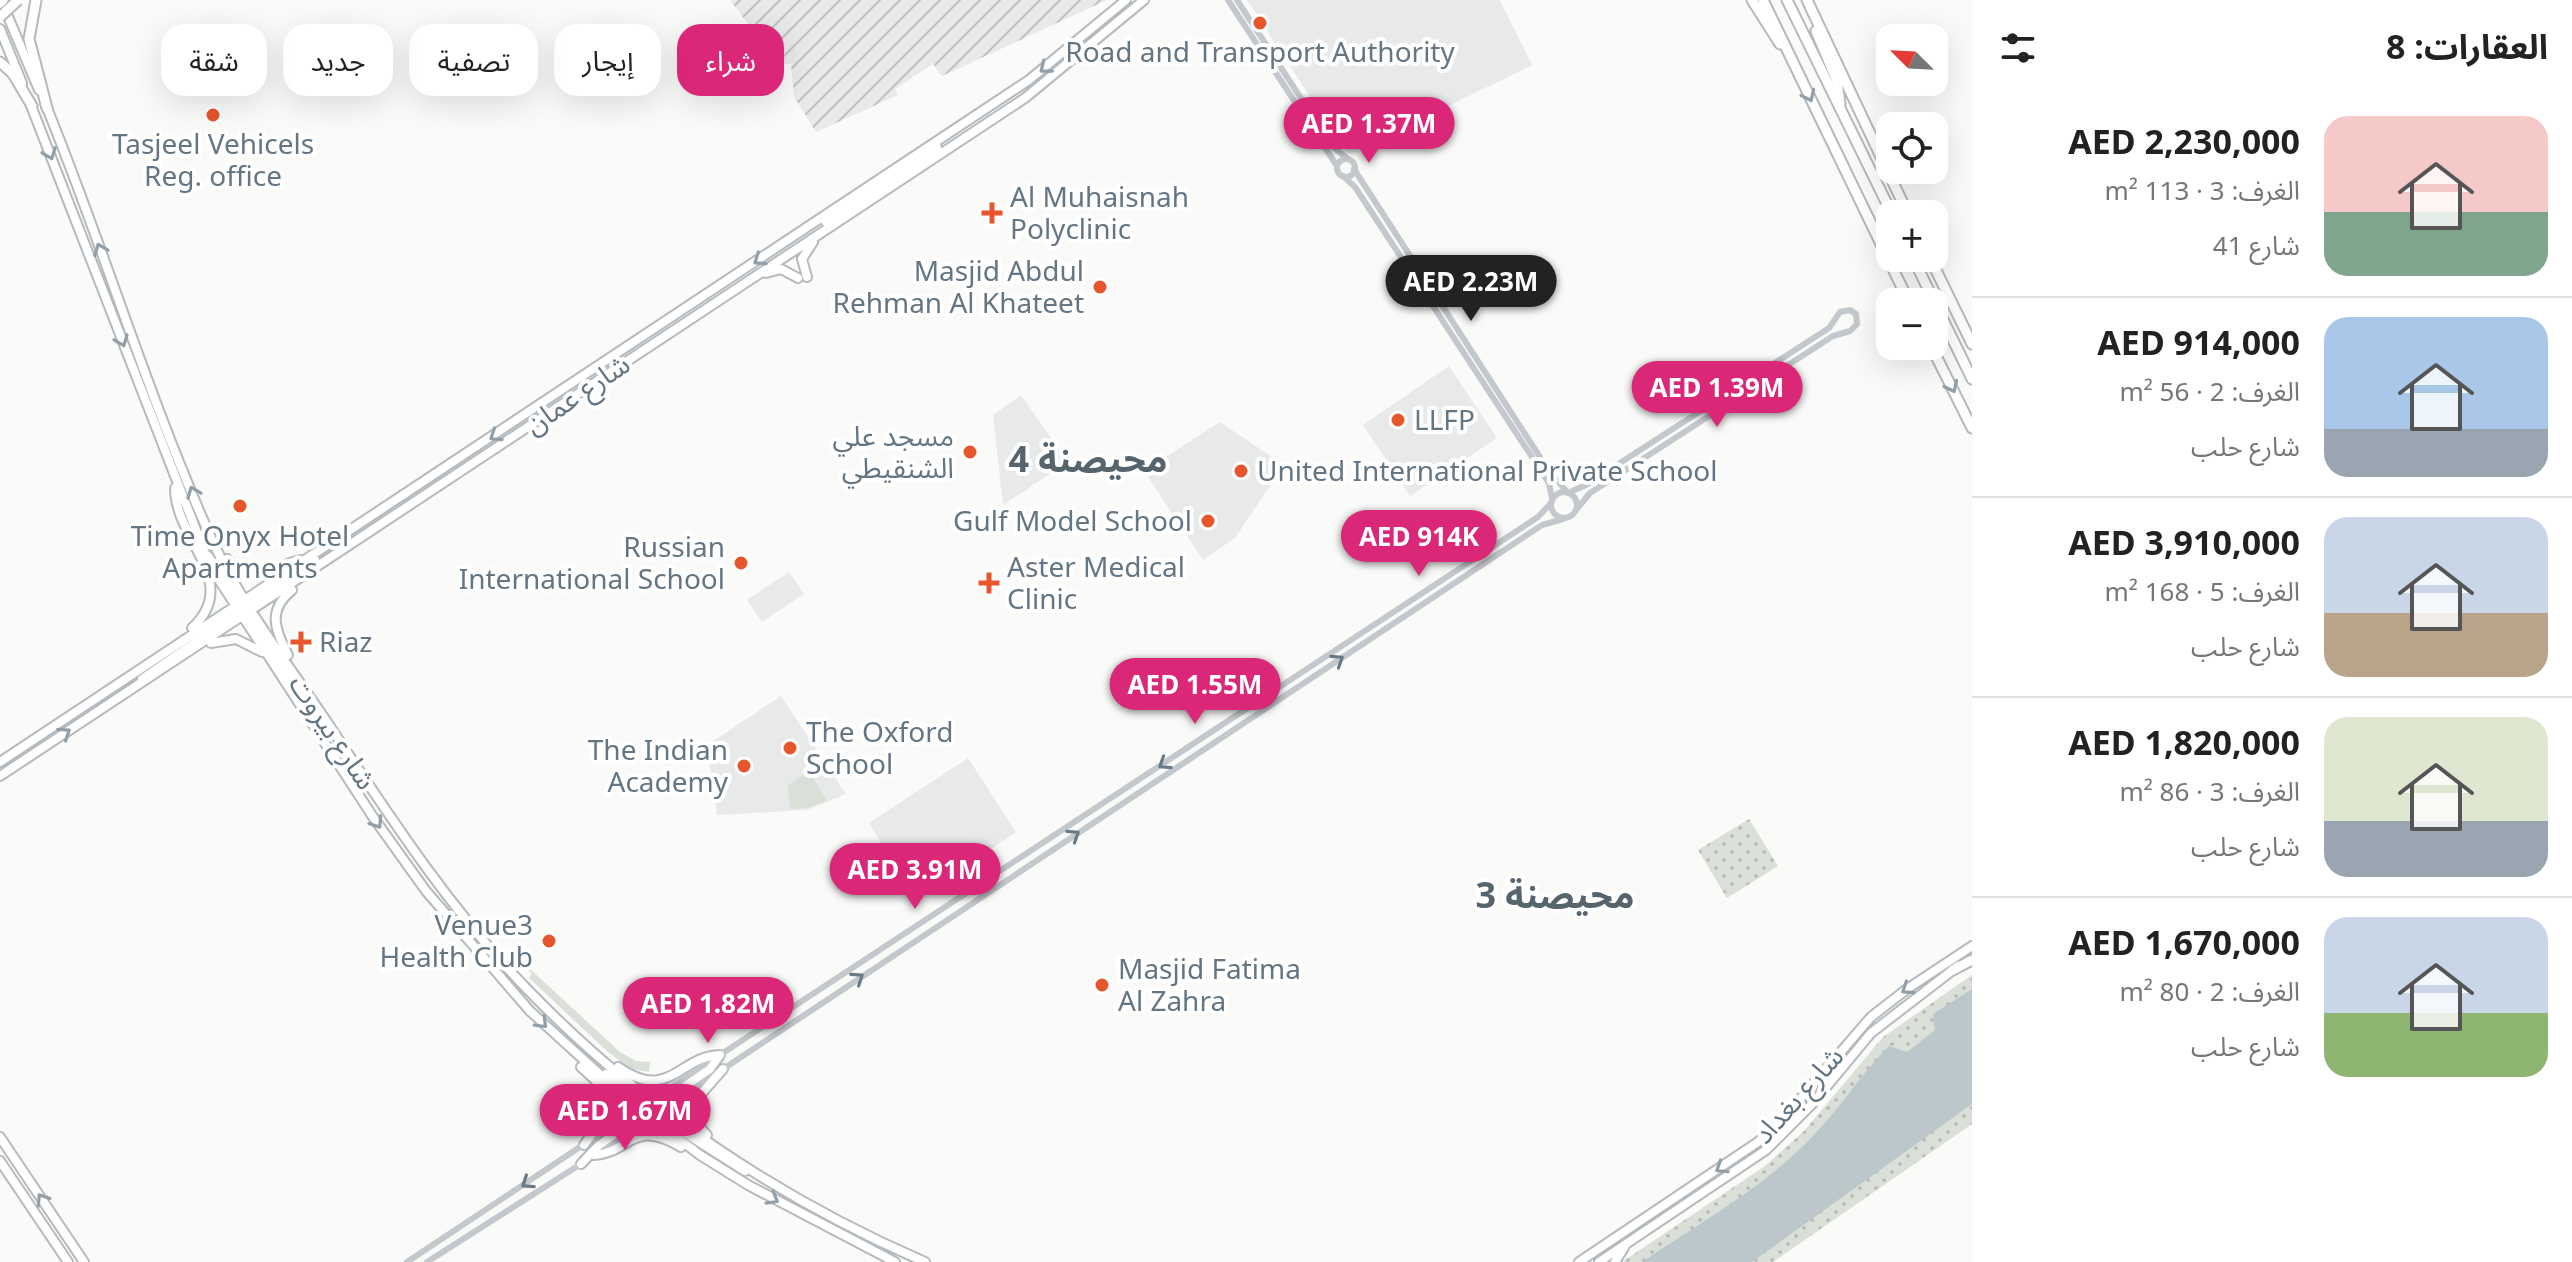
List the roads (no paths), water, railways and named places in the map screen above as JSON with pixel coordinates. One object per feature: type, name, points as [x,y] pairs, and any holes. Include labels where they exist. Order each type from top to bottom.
[{"type":"highway","points":[[0,17],[18,0]]},
{"type":"highway","points":[[36,0],[29,39],[47,108]]},
{"type":"highway","points":[[1752,0],[1792,59]]},
{"type":"highway","points":[[1763,0],[1902,288]]},
{"type":"highway","points":[[1787,0],[1885,200]]},
{"type":"highway","points":[[1804,0],[1837,81],[1840,107]]},
{"type":"highway","points":[[1804,0],[1901,200]]},
{"type":"highway","points":[[0,62],[13,74],[32,106]]},
{"type":"highway","points":[[1920,272],[1972,379]]},
{"type":"highway","points":[[1937,272],[1972,344]]},
{"type":"highway","points":[[1938,360],[1972,428]]},
{"type":"highway","points":[[1953,970],[1972,958]]},
{"type":"main road","name":"شارع عمان","points":[[0,776],[192,651],[304,560],[1029,80],[1126,0]]},
{"type":"main road","name":"شارع عمان","points":[[0,762],[180,641],[304,576],[1048,82],[1144,0]]},
{"type":"main road","name":"شارع بيروت","points":[[1,1],[47,108],[211,539],[267,656],[426,891],[495,974],[567,1047],[651,1109]]},
{"type":"main road","points":[[0,29],[205,552],[297,689],[312,701]]},
{"type":"main road","points":[[783,258],[788,247],[926,155],[962,125]]},
{"type":"main road","points":[[744,284],[778,269],[802,277],[804,251],[834,223]]},
{"type":"main road","points":[[176,483],[178,506],[212,593],[205,615],[180,641]]},
{"type":"main road","points":[[137,687],[151,670],[338,544],[346,534]]},
{"type":"main road","points":[[211,539],[230,564],[248,575],[266,575],[304,560]]},
{"type":"main road","points":[[290,667],[275,629],[275,615],[282,600],[304,576]]},
{"type":"main road","name":"شارع بيروت","points":[[244,608],[290,667],[431,873],[528,990],[700,1155],[772,1199],[895,1262]]},
{"type":"main road","points":[[192,651],[232,639],[249,644],[267,656]]},
{"type":"main road","points":[[376,796],[391,802]]},
{"type":"main road","points":[[428,855],[431,873]]},
{"type":"main road","name":"شارع بغداد","points":[[1579,1262],[1758,1142],[1789,1112],[1871,1017],[1972,946]]},
{"type":"main road","name":"شارع بغداد","points":[[1599,1262],[1766,1150],[1813,1103],[1871,1033],[1953,970]]},
{"type":"main road","points":[[567,1047],[572,1058],[603,1088],[610,1101],[604,1123],[584,1145]]},
{"type":"main road","points":[[597,1055],[632,1075],[651,1080],[672,1077],[703,1059],[720,1055]]},
{"type":"main road","points":[[581,1164],[593,1149],[710,1069],[720,1055]]},
{"type":"main road","points":[[723,1069],[697,1096],[694,1118],[702,1131],[757,1175]]},
{"type":"main road","points":[[651,1109],[734,1166],[757,1175],[853,1229],[925,1262]]},
{"type":"main road","points":[[594,1155],[605,1153],[629,1139],[649,1135],[700,1155]]},
{"type":"main road","points":[[0,1137],[84,1262]]},
{"type":"main road","points":[[0,1161],[68,1262]]},
{"type":"main road","points":[[1615,1262],[1626,1243]]},
{"type":"street","points":[[1228,0],[1549,483],[1553,513],[1563,519]]},
{"type":"street","points":[[1237,0],[1332,146],[1348,159],[1547,468],[1576,499],[1577,509]]},
{"type":"street","points":[[1337,166],[1341,160],[1348,159]]},
{"type":"street","points":[[1343,176],[1350,175],[1354,169]]},
{"type":"street","points":[[407,1262],[584,1145],[723,1069],[1542,525],[1573,515],[1590,493],[1833,336],[1853,330],[1858,321],[1856,314],[1850,310],[1840,312],[1825,330],[1586,485],[1552,501],[1524,526],[720,1055]]},
{"type":"street","points":[[427,1262],[581,1164],[651,1109]]},
{"type":"street","points":[[439,1254],[454,1241],[449,1235]]},
{"type":"place","name":"Road and Transport Authority","points":[[1260,23]]},
{"type":"place","name":"Tasjeel Vehicels Reg. office","points":[[213,115]]},
{"type":"place","name":"Al Muhaisnah Polyclinic","points":[[992,213]]},
{"type":"place","name":"Masjid Abdul Rehman Al Khateet","points":[[1100,287]]},
{"type":"place","name":"LLFP","points":[[1398,420]]},
{"type":"place","name":"مسجد علي الشنقيطي","points":[[970,452]]},
{"type":"place","name":"United International Private School","points":[[1241,471]]},
{"type":"place","name":"Time Onyx Hotel Apartments","points":[[240,506]]},
{"type":"place","name":"Gulf Model School","points":[[1208,521]]},
{"type":"place","name":"Russian International School","points":[[741,563]]},
{"type":"place","name":"Aster Medical Clinic","points":[[989,583]]},
{"type":"place","name":"Riaz","points":[[301,642]]},
{"type":"place","name":"The Oxford School","points":[[790,748]]},
{"type":"place","name":"The Indian Academy","points":[[744,766]]},
{"type":"place","name":"Venue3 Health Club","points":[[549,941]]},
{"type":"place","name":"Masjid Fatima Al Zahra","points":[[1102,985]]},
{"type":"district","name":"محيصنة 4","points":[[1088,459]]},
{"type":"district","name":"محيصنة 3","points":[[1555,895]]}]
